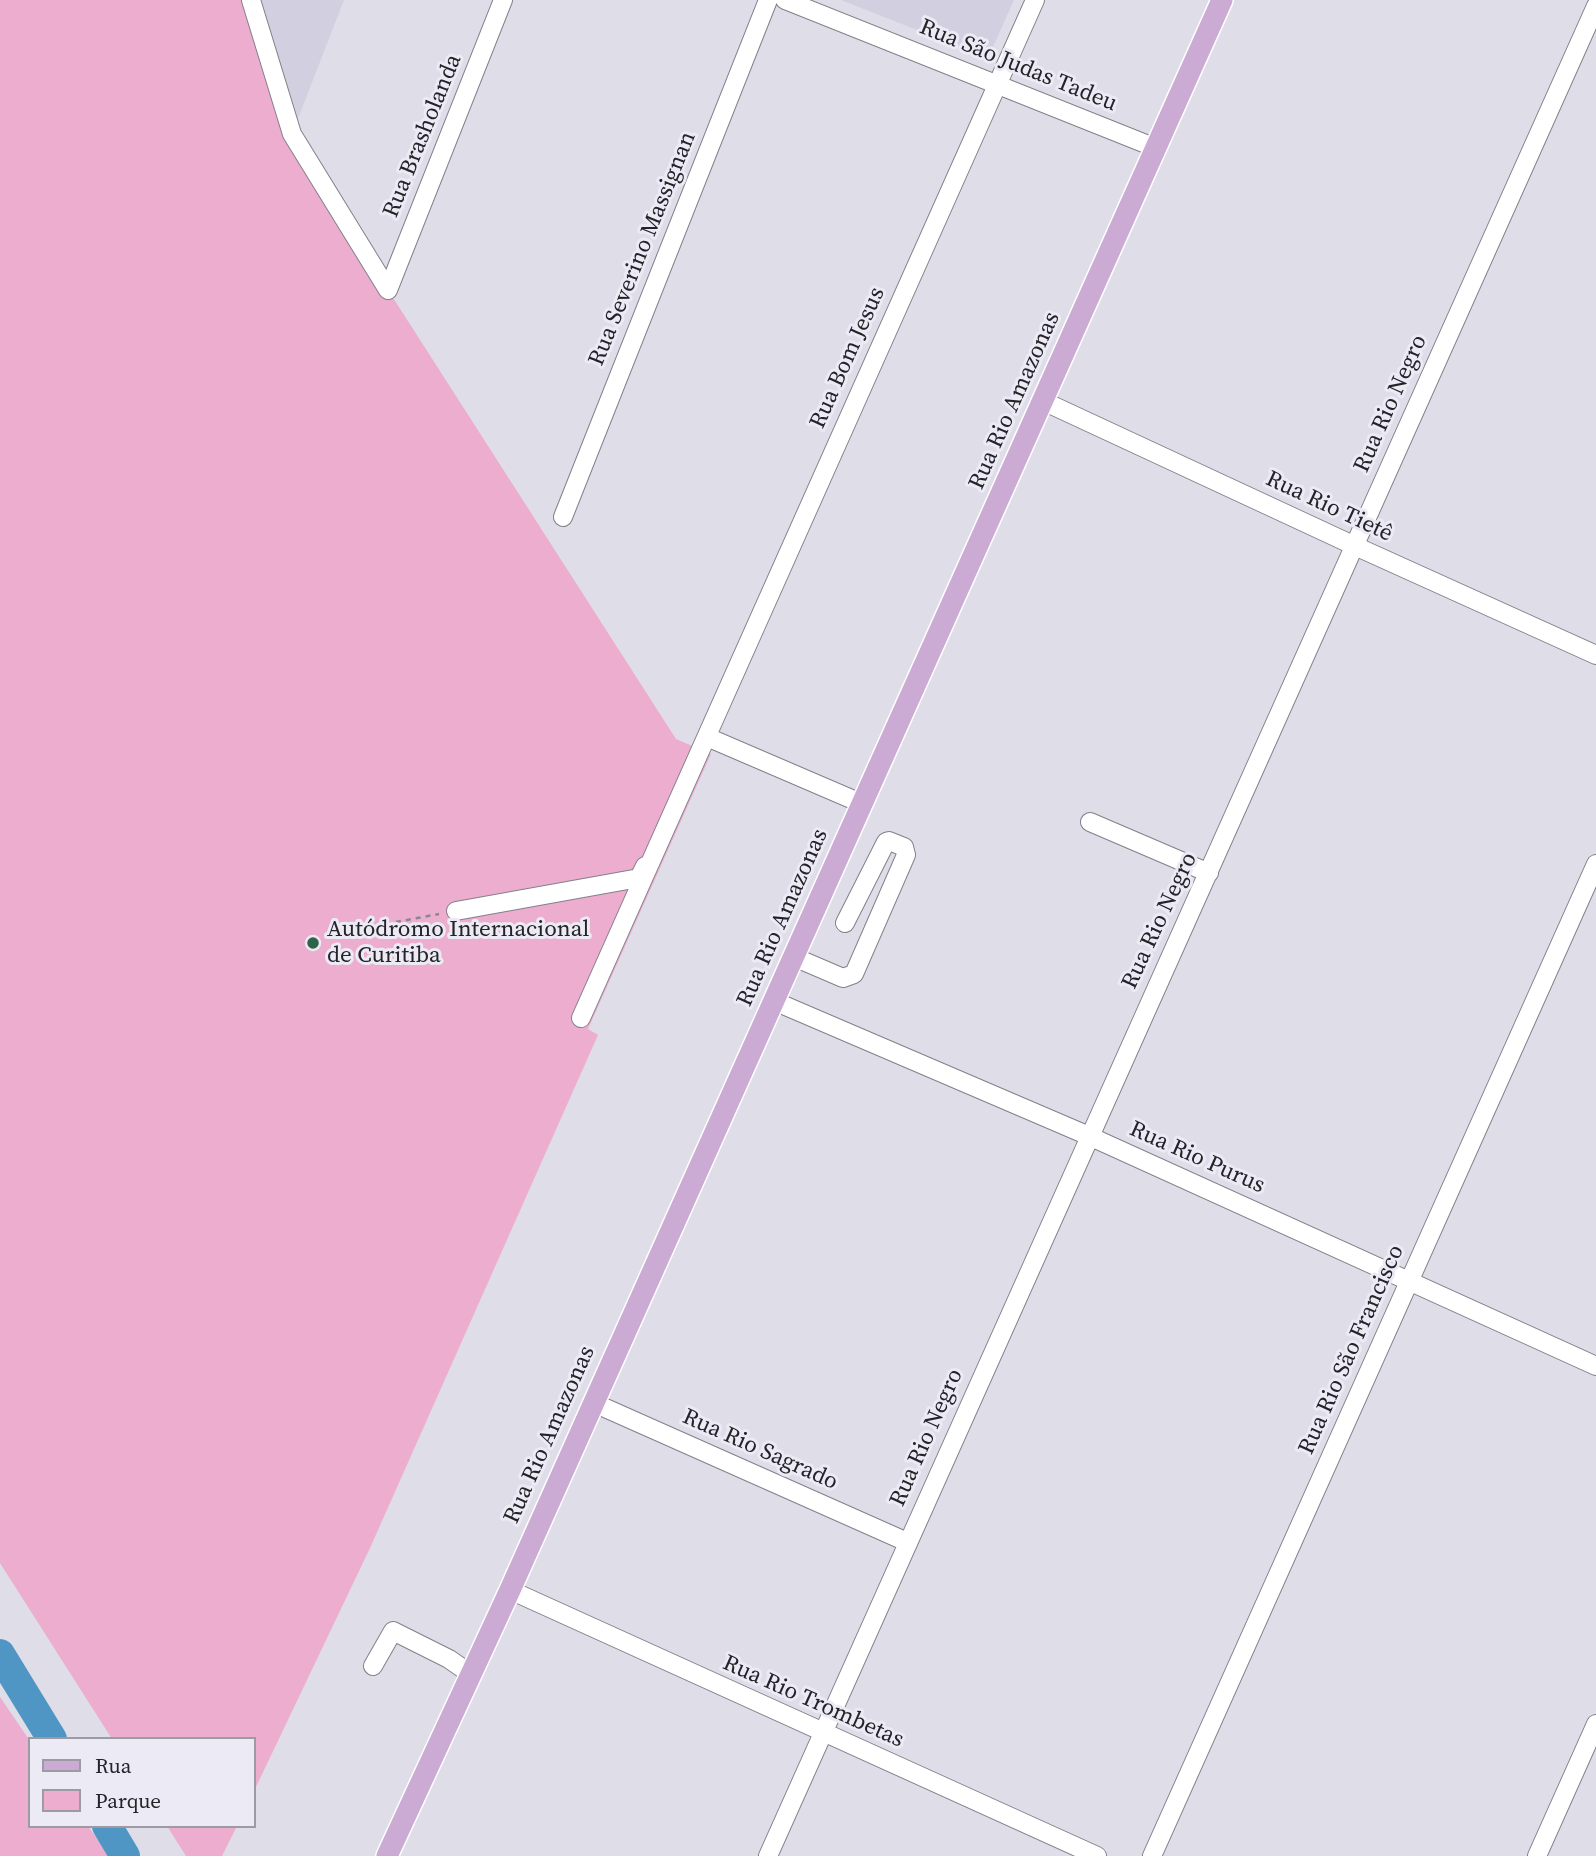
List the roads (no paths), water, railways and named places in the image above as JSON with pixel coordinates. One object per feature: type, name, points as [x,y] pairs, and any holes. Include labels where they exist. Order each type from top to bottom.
[{"type":"main road","name":"Rua Rio Amazonas","points":[[387,1856],[472,1675],[1222,0]]},
{"type":"street","name":"Rua Brasholanda","points":[[251,0],[292,134],[388,290],[503,0]]},
{"type":"street","name":"Rua Severino Massignan","points":[[563,517],[768,0]]},
{"type":"street","name":"Rua São Judas Tadeu","points":[[785,0],[1156,148]]},
{"type":"street","name":"Rua Bom Jesus","points":[[707,737],[1035,0]]},
{"type":"street","name":"Rua Rio Negro","points":[[768,1856],[906,1542],[1209,873],[1596,6]]},
{"type":"street","name":"Rua Rio Tietê","points":[[1044,401],[1596,655]]},
{"type":"street","points":[[707,737],[863,804]]},
{"type":"street","points":[[456,911],[639,878],[707,737]]},
{"type":"street","points":[[581,1018],[707,737]]},
{"type":"street","points":[[1090,822],[1209,873]]},
{"type":"street","points":[[794,957],[843,978],[854,974],[906,855],[904,848],[886,842],[845,923]]},
{"type":"street","name":"Rua Rio São Francisco","points":[[1152,1856],[1596,864]]},
{"type":"street","name":"Rua Rio Purus","points":[[774,1001],[1089,1136],[1596,1366]]},
{"type":"street","name":"Rua Rio Sagrado","points":[[594,1403],[906,1542]]},
{"type":"street","name":"Rua Rio Trombetas","points":[[510,1590],[1097,1856]]},
{"type":"street","points":[[373,1667],[393,1631],[449,1659],[472,1675]]},
{"type":"street","points":[[1536,1856],[1596,1724]]},
{"type":"waterway","points":[[0,1654],[51,1737]]},
{"type":"waterway","points":[[108,1828],[125,1856]]},
{"type":"place","name":"Autódromo Internacional de Curitiba","points":[[313,943]]}]
